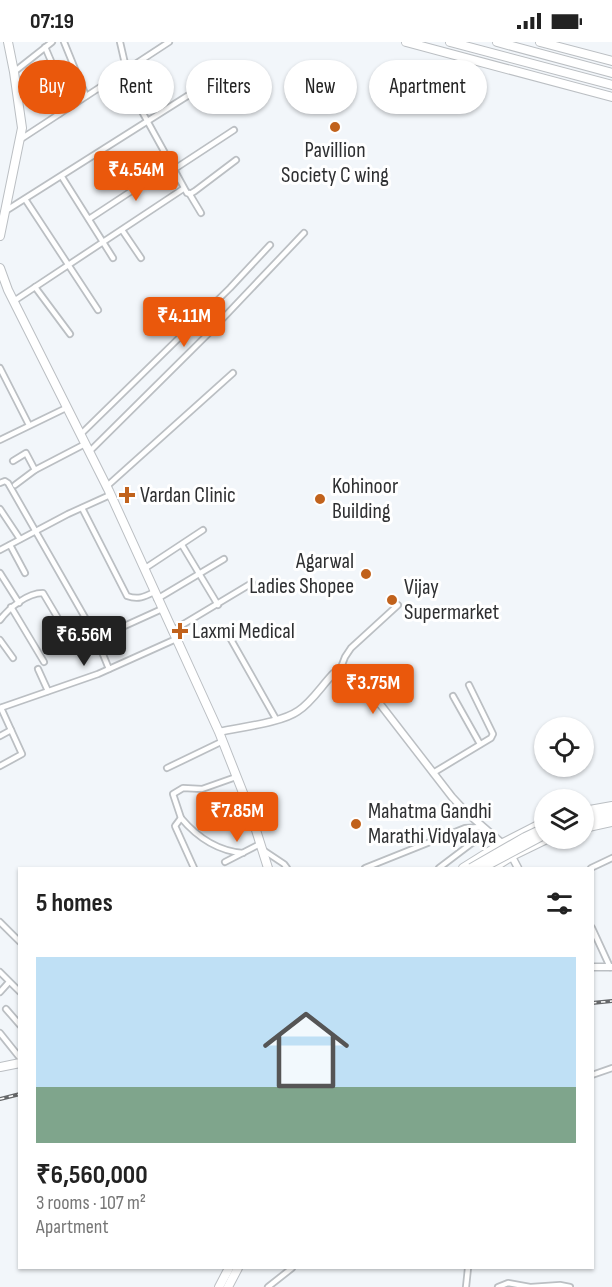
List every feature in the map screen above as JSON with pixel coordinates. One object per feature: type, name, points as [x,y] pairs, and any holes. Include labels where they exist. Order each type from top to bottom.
[{"type":"main road","points":[[0,236],[4,196],[21,139],[22,128],[8,42]]},
{"type":"main road","points":[[406,42],[612,98]]},
{"type":"main road","points":[[450,42],[612,85]]},
{"type":"main road","points":[[497,42],[612,73]]},
{"type":"main road","points":[[540,42],[568,46],[612,61]]},
{"type":"main road","points":[[0,268],[2,281],[81,434],[219,732],[268,867]]},
{"type":"main road","points":[[594,809],[612,806]]},
{"type":"main road","points":[[594,814],[612,811]]},
{"type":"main road","points":[[594,822],[612,820]]},
{"type":"main road","points":[[594,825],[612,820]]},
{"type":"main road","points":[[465,867],[534,827]]},
{"type":"main road","points":[[473,867],[534,833]]},
{"type":"main road","points":[[484,867],[534,840]]},
{"type":"main road","points":[[495,867],[534,845]]},
{"type":"main road","points":[[1,1065],[18,1064]]},
{"type":"main road","points":[[219,1287],[228,1269]]},
{"type":"main road","points":[[228,1287],[237,1269]]},
{"type":"street","points":[[14,72],[52,42]]},
{"type":"street","points":[[64,42],[71,60]]},
{"type":"street","points":[[120,42],[124,60]]},
{"type":"street","points":[[139,60],[169,42]]},
{"type":"street","points":[[45,47],[51,60]]},
{"type":"street","points":[[86,96],[98,89]]},
{"type":"street","points":[[2,215],[186,96]]},
{"type":"street","points":[[21,139],[59,114]]},
{"type":"street","points":[[143,114],[183,189],[189,193],[201,213]]},
{"type":"street","points":[[88,219],[234,130]]},
{"type":"street","points":[[189,193],[195,191],[236,160]]},
{"type":"street","points":[[62,177],[113,258]]},
{"type":"street","points":[[14,301],[183,189]]},
{"type":"street","points":[[25,199],[98,310]]},
{"type":"street","points":[[122,230],[141,258]]},
{"type":"street","points":[[15,485],[35,470],[87,448],[208,333],[304,233]]},
{"type":"street","points":[[81,434],[222,296],[270,245]]},
{"type":"street","points":[[35,286],[70,334]]},
{"type":"street","points":[[0,369],[29,425]]},
{"type":"street","points":[[106,487],[233,373]]},
{"type":"street","points":[[0,439],[66,408]]},
{"type":"street","points":[[13,460],[26,453],[35,470]]},
{"type":"street","points":[[0,483],[5,480],[8,483],[96,639],[109,669]]},
{"type":"street","points":[[0,550],[110,495]]},
{"type":"street","points":[[82,508],[127,596],[134,599],[155,596],[200,575],[224,559]]},
{"type":"street","points":[[0,509],[20,539]]},
{"type":"street","points":[[144,569],[203,530]]},
{"type":"street","points":[[10,545],[26,573]]},
{"type":"street","points":[[182,545],[218,605]]},
{"type":"street","points":[[0,573],[19,603]]},
{"type":"street","points":[[0,766],[22,754],[0,708],[109,669],[174,635],[252,583]]},
{"type":"street","points":[[0,620],[11,607],[43,592],[75,647],[96,639]]},
{"type":"street","points":[[340,670],[351,648],[398,605]]},
{"type":"street","points":[[11,607],[44,662]]},
{"type":"street","points":[[120,628],[162,609]]},
{"type":"street","points":[[229,636],[276,719]]},
{"type":"street","points":[[0,640],[13,658]]},
{"type":"street","points":[[39,669],[48,691]]},
{"type":"street","points":[[219,732],[287,717],[299,711],[334,673],[340,670],[346,671],[363,682],[452,797],[482,827],[503,843],[518,867]]},
{"type":"street","points":[[433,773],[491,738],[493,734],[469,686]]},
{"type":"street","points":[[453,696],[480,744]]},
{"type":"street","points":[[0,736],[11,730]]},
{"type":"street","points":[[167,768],[223,741]]},
{"type":"street","points":[[236,777],[202,789],[183,788],[173,794],[182,818],[206,841],[234,852],[243,853]]},
{"type":"street","points":[[182,818],[175,826],[194,867]]},
{"type":"street","points":[[368,867],[465,828],[482,827]]},
{"type":"street","points":[[440,867],[472,843],[492,835]]},
{"type":"street","points":[[225,862],[260,846],[286,867]]},
{"type":"street","points":[[593,867],[612,858]]},
{"type":"street","points":[[0,922],[18,940]]},
{"type":"street","points":[[594,932],[611,967],[594,967]]},
{"type":"street","points":[[0,972],[18,990]]},
{"type":"street","points":[[0,992],[9,982]]},
{"type":"street","points":[[6,1009],[18,1024]]},
{"type":"street","points":[[0,1033],[18,1056]]},
{"type":"street","points":[[594,1074],[612,1068]]},
{"type":"street","points":[[268,1287],[291,1269]]},
{"type":"street","points":[[466,1287],[468,1269]]},
{"type":"street","points":[[498,1287],[508,1283],[530,1287],[560,1285],[570,1287]]},
{"type":"railway","points":[[594,1003],[612,1001]]},
{"type":"railway","points":[[0,1099],[18,1094]]},
{"type":"place","name":"Pavillion Society C wing","points":[[335,127]]},
{"type":"place","name":"Vardan Clinic","points":[[127,495]]},
{"type":"place","name":"Kohinoor Building","points":[[320,499]]},
{"type":"place","name":"Agarwal Ladies Shopee","points":[[366,574]]},
{"type":"place","name":"Vijay Supermarket","points":[[392,600]]},
{"type":"place","name":"Laxmi Medical","points":[[180,631]]},
{"type":"place","name":"Mahatma Gandhi Marathi Vidyalaya","points":[[356,824]]}]
